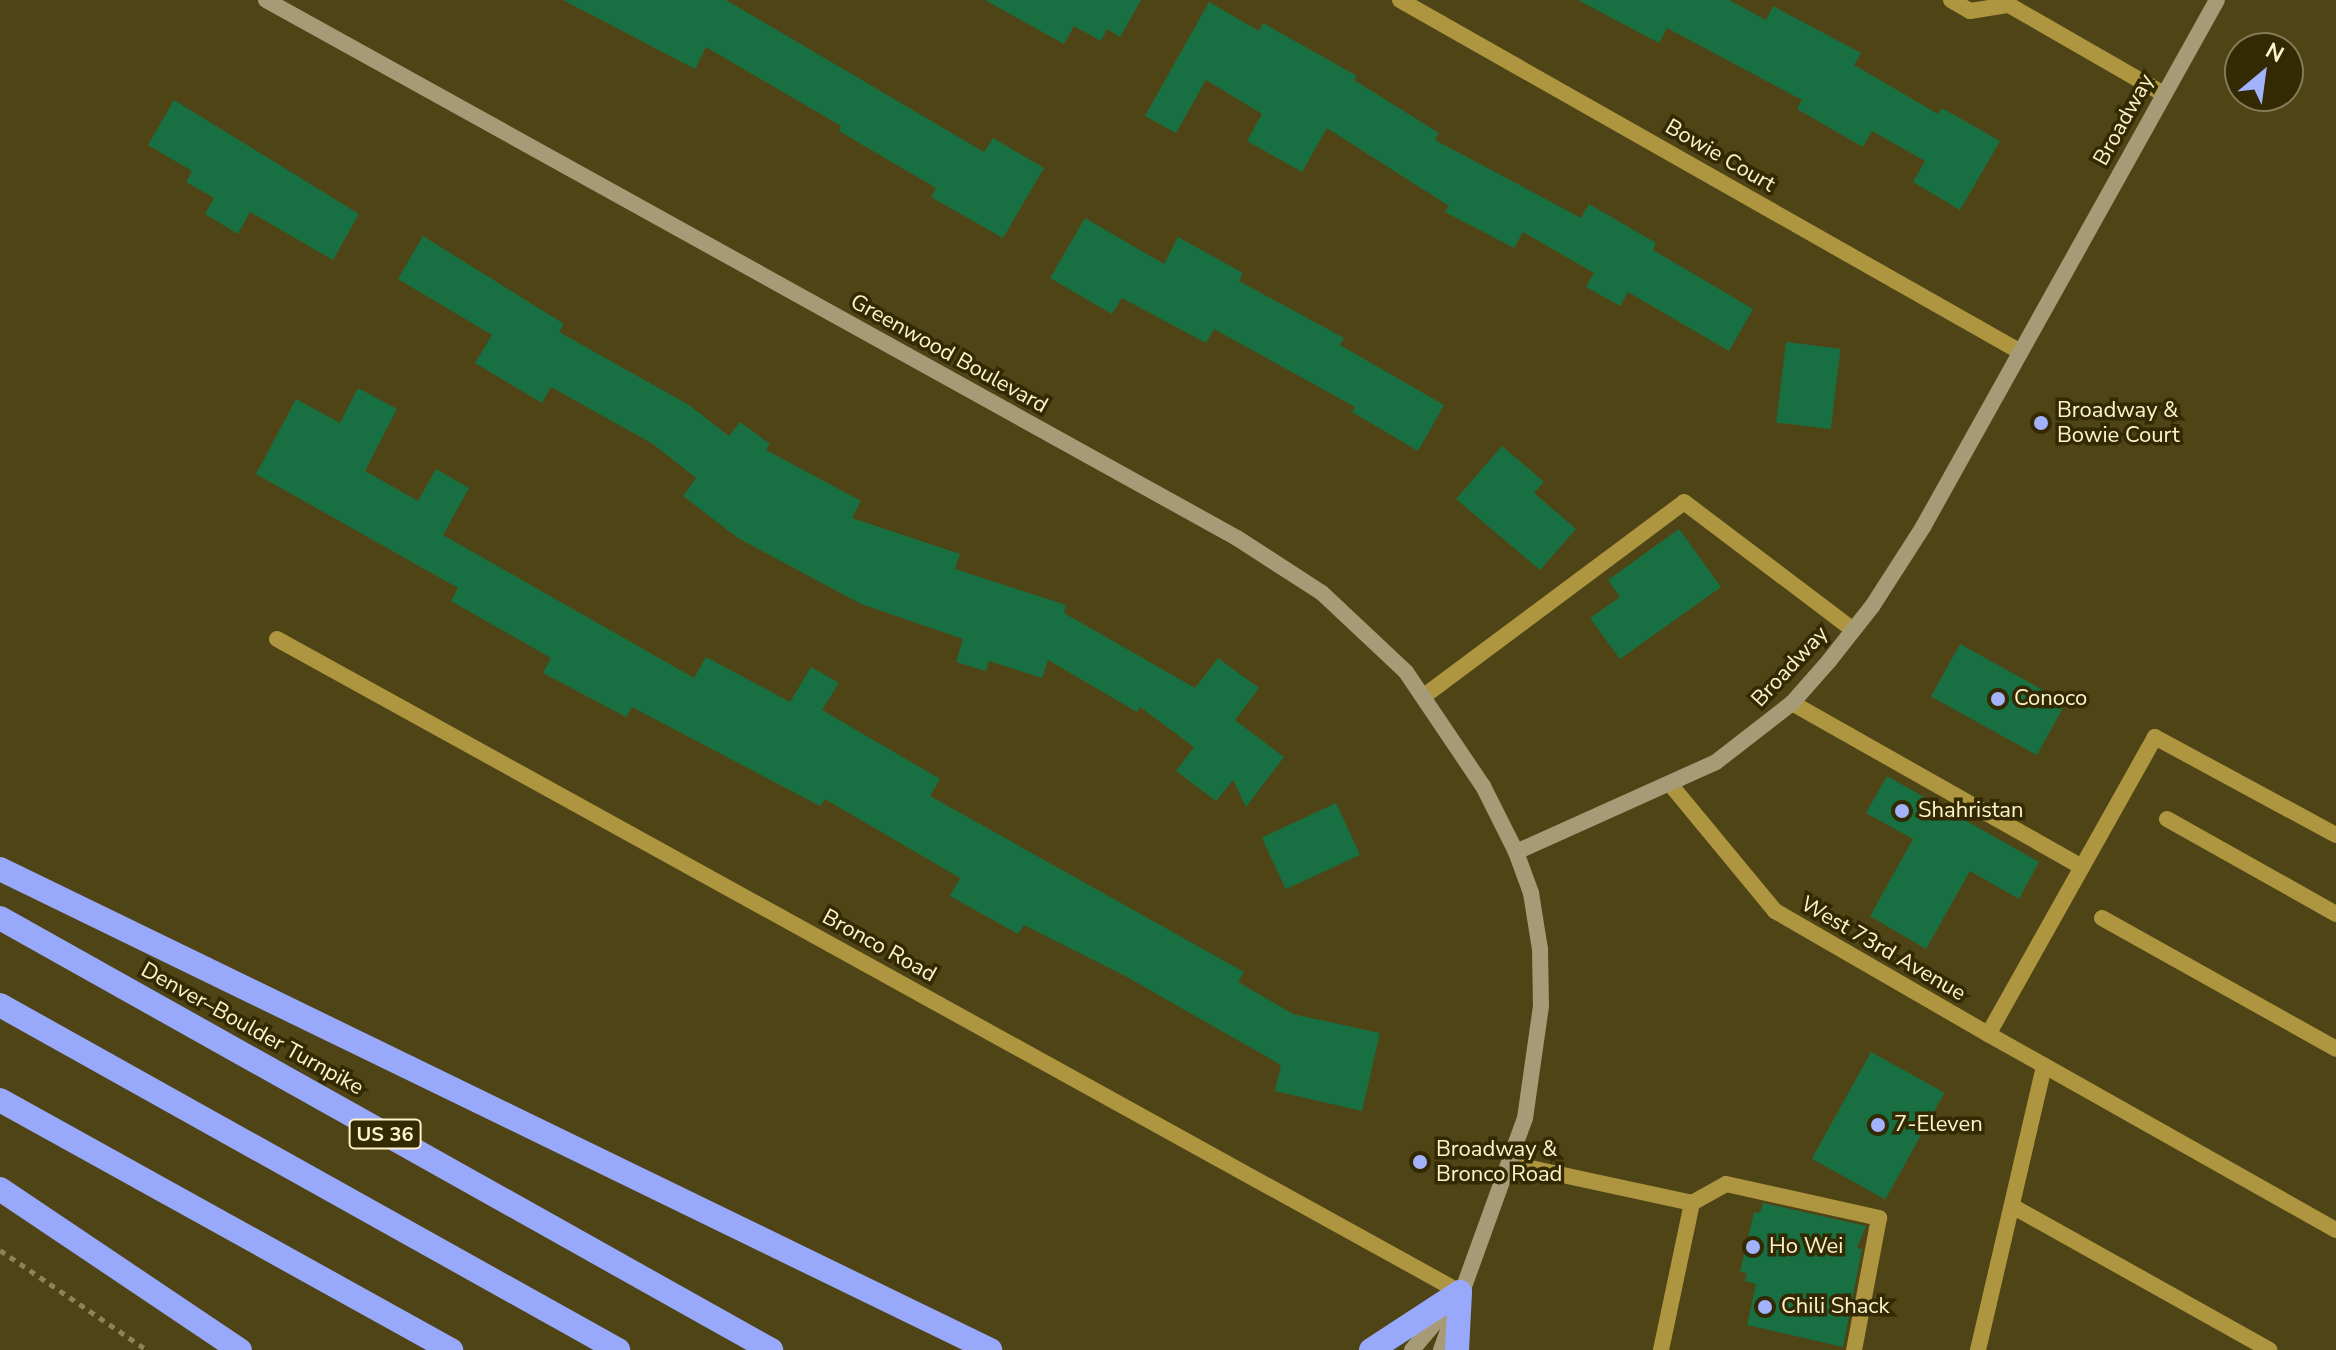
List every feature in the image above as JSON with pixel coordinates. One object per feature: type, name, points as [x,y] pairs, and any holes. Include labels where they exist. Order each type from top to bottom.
[{"type":"highway","points":[[0,869],[990,1350]]},
{"type":"highway","name":"Denver–Boulder Turnpike","points":[[0,918],[771,1350]]},
{"type":"highway","points":[[0,1005],[618,1350]]},
{"type":"highway","points":[[0,1100],[451,1350]]},
{"type":"highway","points":[[0,1189],[240,1350]]},
{"type":"highway","points":[[1371,1350],[1460,1292]]},
{"type":"highway","points":[[1457,1350],[1460,1292]]},
{"type":"street","name":"Greenwood Boulevard","points":[[266,0],[1279,564],[1364,629],[1424,696],[1483,786],[1516,852]]},
{"type":"street","name":"Bowie Court","points":[[1400,0],[2019,351]]},
{"type":"street","points":[[1951,0],[1970,11],[2010,3],[2164,94]]},
{"type":"street","name":"Broadway","points":[[1516,852],[1716,762],[1792,703],[1853,630],[1923,527],[2217,0]]},
{"type":"street","points":[[1424,696],[1684,502],[1853,630]]},
{"type":"street","name":"Bronco Road","points":[[277,639],[1460,1292]]},
{"type":"street","points":[[1792,703],[2082,867]]},
{"type":"street","points":[[1988,1034],[2155,737],[2336,835]]},
{"type":"street","name":"West 73rd Avenue","points":[[1670,784],[1775,911],[2336,1230]]},
{"type":"street","points":[[2167,819],[2336,914]]},
{"type":"street","points":[[1441,1350],[1460,1292],[1512,1164],[1534,1076],[1541,1006],[1540,949],[1531,893],[1516,852]]},
{"type":"street","points":[[2102,918],[2336,1049]]},
{"type":"street","points":[[1978,1350],[2044,1066]]},
{"type":"street","points":[[1512,1164],[1692,1203],[1726,1184],[1879,1218],[1854,1350]]},
{"type":"street","points":[[1661,1350],[1692,1203]]},
{"type":"street","points":[[2012,1206],[2270,1350]]},
{"type":"street","points":[[1412,1350],[1460,1292]]},
{"type":"path","points":[[0,1250],[147,1350]]},
{"type":"building","points":[[563,0],[726,0],[984,152],[993,138],[1044,168],[1003,238],[931,197],[936,188],[839,131],[841,126],[706,47],[695,69]]},
{"type":"building","points":[[985,0],[1141,0],[1120,37],[1107,29],[1101,41],[1074,26],[1064,44]]},
{"type":"building","points":[[1578,0],[1729,0],[1766,20],[1773,6],[1861,53],[1854,65],[1938,114],[1942,108],[2000,141],[1960,210],[1913,182],[1925,161],[1872,131],[1863,147],[1797,109],[1802,100],[1667,28],[1659,43]]},
{"type":"building","points":[[1209,2],[1259,31],[1263,23],[1357,76],[1354,80],[1439,133],[1435,140],[1581,218],[1589,204],[1656,243],[1653,250],[1753,309],[1729,351],[1628,292],[1620,306],[1586,287],[1594,273],[1523,232],[1514,248],[1445,212],[1449,206],[1327,128],[1302,172],[1247,141],[1262,114],[1206,80],[1176,133],[1145,116]]},
{"type":"building","points":[[174,100],[359,214],[333,260],[250,212],[238,234],[205,214],[214,198],[186,182],[192,171],[148,145]]},
{"type":"building","points":[[1085,218],[1164,264],[1178,237],[1243,273],[1239,281],[1344,338],[1340,345],[1444,405],[1418,451],[1352,412],[1355,407],[1214,329],[1206,343],[1122,298],[1112,314],[1050,278]]},
{"type":"building","points":[[423,236],[564,324],[559,332],[689,405],[729,436],[740,422],[770,444],[766,450],[861,501],[852,518],[960,554],[955,569],[1066,605],[1064,613],[1195,688],[1218,658],[1259,688],[1235,720],[1284,757],[1246,807],[1233,780],[1216,801],[1176,771],[1194,747],[1140,707],[1137,712],[1048,660],[1042,678],[989,661],[986,671],[956,662],[963,639],[861,604],[738,538],[683,496],[696,478],[653,444],[551,387],[542,403],[475,363],[492,335],[398,279]]},
{"type":"building","points":[[1786,342],[1841,349],[1831,429],[1776,422]]},
{"type":"building","points":[[358,388],[397,409],[365,471],[418,501],[436,469],[469,488],[443,535],[694,678],[706,657],[790,702],[811,667],[839,683],[822,710],[940,779],[930,796],[1244,972],[1238,982],[1293,1014],[1380,1033],[1362,1111],[1275,1091],[1281,1065],[1127,977],[1024,925],[1018,934],[950,896],[960,878],[825,799],[820,806],[632,707],[626,717],[543,673],[551,658],[451,601],[458,588],[256,474],[296,399],[340,423]]},
{"type":"building","points":[[1502,446],[1544,482],[1534,493],[1576,529],[1540,570],[1456,499]]},
{"type":"building","points":[[1679,529],[1721,587],[1620,659],[1590,618],[1620,597],[1608,580]]},
{"type":"building","name":"Conoco","points":[[1960,644],[2066,703],[2037,755],[1931,696]]},
{"type":"building","points":[[1887,776],[2039,862],[2019,899],[1970,871],[1926,949],[1870,916],[1913,839],[1866,813]]},
{"type":"building","points":[[1336,803],[1360,855],[1286,889],[1262,838]]},
{"type":"building","name":"7-Eleven","points":[[1871,1052],[1944,1093],[1885,1199],[1812,1159]]},
{"type":"building","points":[[1763,1203],[1866,1226],[1857,1248],[1862,1249],[1843,1347],[1747,1325],[1756,1284],[1745,1281],[1747,1273],[1740,1272],[1754,1212],[1760,1213]]},
{"type":"place","name":"Broadway & Bowie Court","points":[[2041,423]]},
{"type":"place","name":"Conoco","points":[[1998,699]]},
{"type":"place","name":"Shahristan","points":[[1902,811]]},
{"type":"place","name":"7-Eleven","points":[[1878,1125]]},
{"type":"place","name":"Broadway & Bronco Road","points":[[1420,1162]]},
{"type":"place","name":"Ho Wei","points":[[1753,1247]]},
{"type":"place","name":"Chili Shack","points":[[1765,1307]]}]
